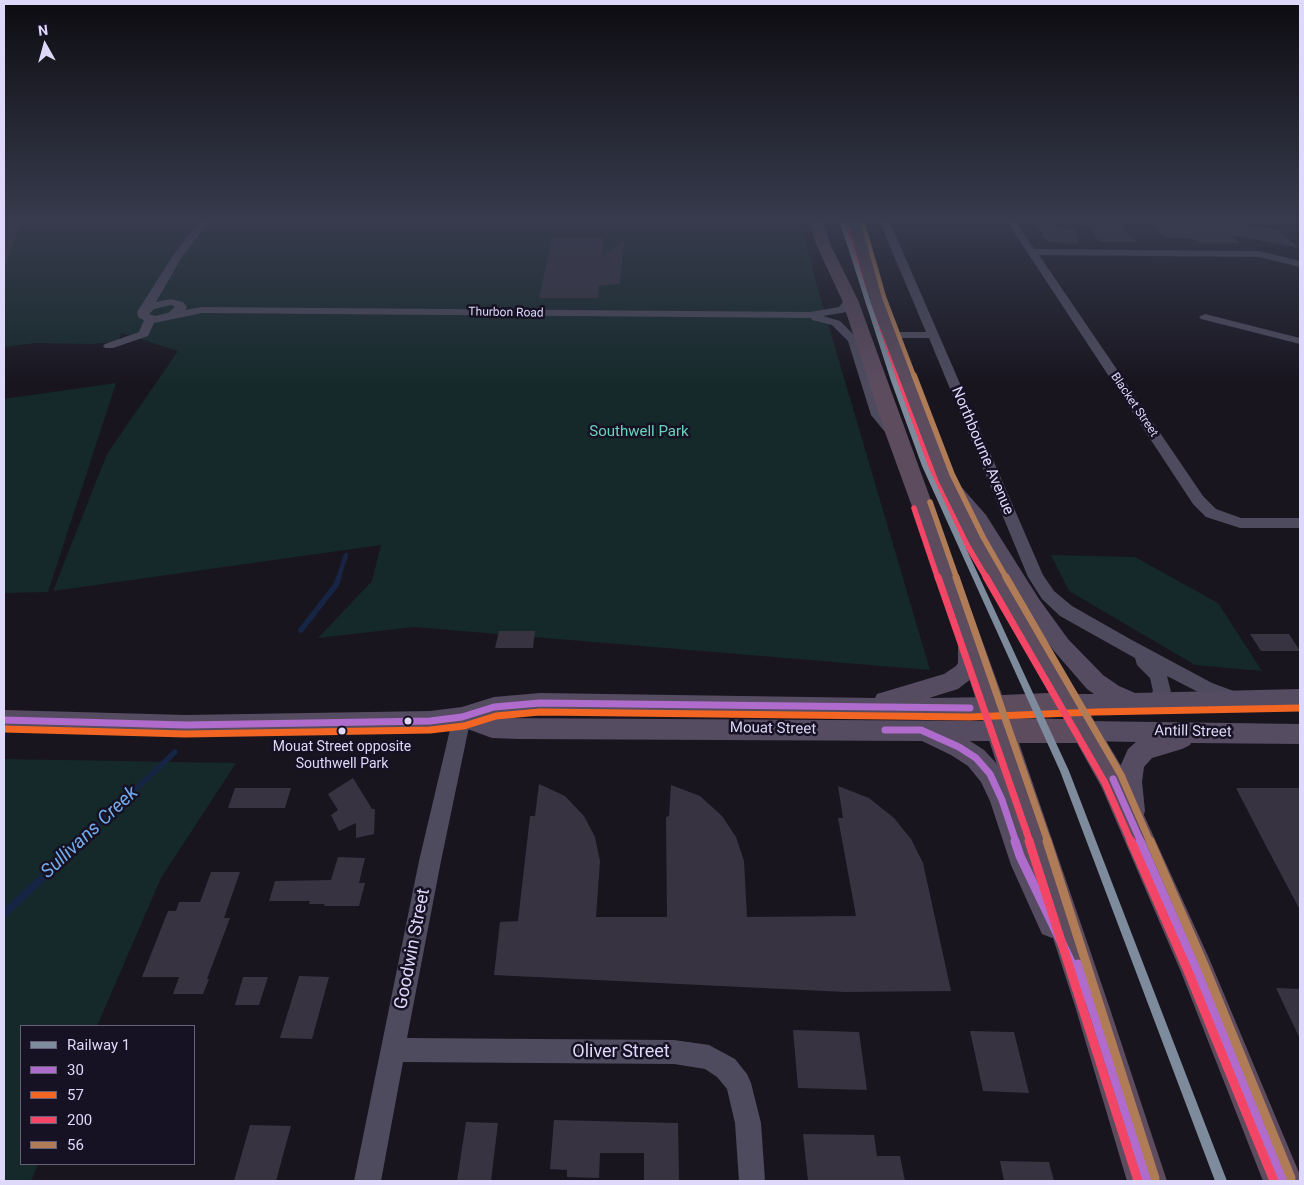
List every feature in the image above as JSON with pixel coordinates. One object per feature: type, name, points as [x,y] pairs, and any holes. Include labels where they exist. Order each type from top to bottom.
[{"type":"highway","points":[[838,275],[850,300],[896,435],[936,542],[1092,1006],[1147,1181]]},
{"type":"highway","points":[[869,275],[876,300],[944,478],[975,541],[1113,779],[1137,829],[1283,1181]]},
{"type":"highway","name":"Mouat Street","points":[[996,719],[1070,704]]},
{"type":"highway","name":"Mouat Street","points":[[996,719],[1085,731]]},
{"type":"main road","points":[[944,478],[980,520],[1032,605],[1061,645],[1095,682],[1111,693],[1133,702]]},
{"type":"main road","points":[[857,708],[950,682],[968,669],[970,656],[968,638]]},
{"type":"main road","name":"Antill Street","points":[[1070,704],[1300,699]]},
{"type":"main road","name":"Mouat Street","points":[[4,720],[186,726],[415,721],[462,717],[494,707],[540,703],[857,708],[996,719]]},
{"type":"main road","name":"Mouat Street","points":[[462,717],[492,728],[518,729],[921,730],[996,719]]},
{"type":"main road","points":[[921,730],[959,747],[976,758],[990,774],[1002,800],[1020,856],[1092,1006]]},
{"type":"main road","name":"Antill Street","points":[[1085,731],[1300,734]]},
{"type":"main road","points":[[1137,829],[1130,782],[1132,767],[1136,757],[1145,749],[1204,732]]},
{"type":"street","points":[[146,332],[148,314],[166,275]]},
{"type":"street","name":"Northbourne Avenue","points":[[907,275],[1042,587],[1055,603],[1066,611],[1206,688],[1236,700]]},
{"type":"street","name":"Blacket Street","points":[[1047,275],[1198,500],[1211,513],[1240,523],[1300,523]]},
{"type":"street","points":[[148,314],[173,303],[160,286]]},
{"type":"street","name":"Thurbon Road","points":[[148,314],[170,317],[202,310],[810,315],[841,311],[847,307],[850,300]]},
{"type":"street","name":"Thurbon Road","points":[[173,303],[202,310]]},
{"type":"street","name":"Thurbon Road","points":[[109,346],[146,332],[179,311],[180,307],[173,303]]},
{"type":"street","name":"Thurbon Road","points":[[810,315],[832,321],[844,329],[854,342],[877,415],[896,435]]},
{"type":"street","points":[[1205,316],[1300,341]]},
{"type":"street","points":[[889,335],[933,336]]},
{"type":"street","name":"Northbourne Avenue","points":[[1124,644],[1158,675],[1162,692],[1156,701]]},
{"type":"street","name":"Goodwin Street","points":[[366,1181],[430,861],[462,717]]},
{"type":"street","name":"Oliver Street","points":[[393,1050],[674,1052],[709,1057],[726,1068],[738,1083],[748,1123],[752,1181]]},
{"type":"green space","name":"Southwell Park","points":[[4,275],[814,275],[930,670],[414,627],[318,638],[372,581],[381,545],[53,591],[107,454],[178,351],[121,333],[120,338],[113,342],[92,344],[36,343],[4,347]]},
{"type":"green space","points":[[116,383],[48,592],[4,593],[4,399]]},
{"type":"green space","points":[[1051,555],[1135,557],[1218,603],[1262,671],[1195,665],[1069,591]]},
{"type":"green space","points":[[4,759],[236,763],[161,878],[97,1025],[20,1025],[20,1165],[38,1165],[31,1181],[4,1181]]},
{"type":"building","points":[[544,275],[621,275],[620,284],[599,286],[598,298],[539,298]]},
{"type":"building","points":[[499,631],[535,631],[533,648],[495,648]]},
{"type":"building","points":[[1250,634],[1289,634],[1300,651],[1261,651]]},
{"type":"building","points":[[353,778],[372,809],[375,809],[374,834],[356,838],[356,823],[339,831],[331,815],[338,810],[328,794]]},
{"type":"building","points":[[539,784],[565,796],[584,816],[595,837],[600,861],[596,917],[667,917],[666,817],[669,816],[671,785],[700,796],[722,816],[736,837],[744,861],[747,917],[856,916],[838,818],[843,818],[838,786],[869,798],[894,818],[911,839],[923,863],[951,991],[845,992],[494,975],[500,922],[518,921],[530,816],[535,816]]},
{"type":"building","points":[[235,788],[291,788],[285,808],[228,808]]},
{"type":"building","points":[[1236,788],[1300,788],[1300,910],[1266,846]]},
{"type":"building","points":[[338,857],[365,858],[359,883],[365,883],[359,906],[324,906],[325,904],[309,904],[310,901],[269,901],[275,881],[331,880]]},
{"type":"building","points":[[211,872],[240,872],[224,918],[230,918],[203,994],[173,994],[179,977],[142,977],[168,911],[176,911],[179,902],[200,902]]},
{"type":"building","points":[[299,976],[329,977],[312,1039],[280,1038]]},
{"type":"building","points":[[243,977],[268,977],[259,1005],[235,1005]]},
{"type":"building","points":[[1276,988],[1300,989],[1300,1039]]},
{"type":"building","points":[[793,1030],[859,1032],[867,1090],[798,1088]]},
{"type":"building","points":[[970,1031],[1014,1032],[1029,1093],[983,1091]]},
{"type":"building","points":[[554,1120],[678,1123],[679,1181],[644,1181],[644,1153],[600,1153],[599,1178],[567,1177],[567,1170],[550,1169]]},
{"type":"building","points":[[466,1122],[498,1123],[491,1181],[457,1181]]},
{"type":"building","points":[[250,1125],[291,1126],[276,1181],[234,1181]]},
{"type":"building","points":[[803,1134],[874,1135],[877,1156],[900,1156],[905,1181],[808,1181]]},
{"type":"building","points":[[1000,1161],[1049,1162],[1054,1181],[1004,1181]]},
{"type":"waterway","name":"Sullivans Creek","points":[[338,579],[346,555]]},
{"type":"waterway","name":"Sullivans Creek","points":[[301,630],[336,585],[339,577]]},
{"type":"waterway","name":"Sullivans Creek","points":[[80,842],[175,752]]},
{"type":"waterway","name":"Sullivans Creek","points":[[4,914],[81,841]]},
{"type":"rail line","name":"1","points":[[859,275],[894,381],[925,466],[1064,771],[1221,1181]]},
{"type":"transit line","name":"200","points":[[860,275],[868,303],[936,482],[967,545],[1105,783],[1188,971],[1274,1181]]},
{"type":"transit line","name":"56","points":[[878,275],[884,297],[952,474],[983,537],[1121,775],[1204,965],[1291,1178]]},
{"type":"transit line","name":"56","points":[[930,502],[1044,831],[1155,1178]]},
{"type":"transit line","name":"200","points":[[914,508],[1028,837],[1138,1181]]},
{"type":"transit line","name":"30","points":[[4,720],[186,725],[430,721],[462,717],[494,707],[540,703],[970,708]]},
{"type":"transit line","name":"57","points":[[4,729],[186,734],[430,730],[464,726],[496,716],[540,712],[970,717],[1096,712],[1300,708]]},
{"type":"transit line","name":"30","points":[[885,730],[921,730],[959,747],[976,758],[990,774],[1002,800],[1020,856],[1092,1006]]},
{"type":"transit line","name":"30","points":[[1113,779],[1196,968],[1283,1181]]},
{"type":"transit line","name":"30","points":[[1078,964],[1147,1181]]},
{"type":"place","name":"Mouat Street opposite Southwell Park","points":[[342,731]]}]
